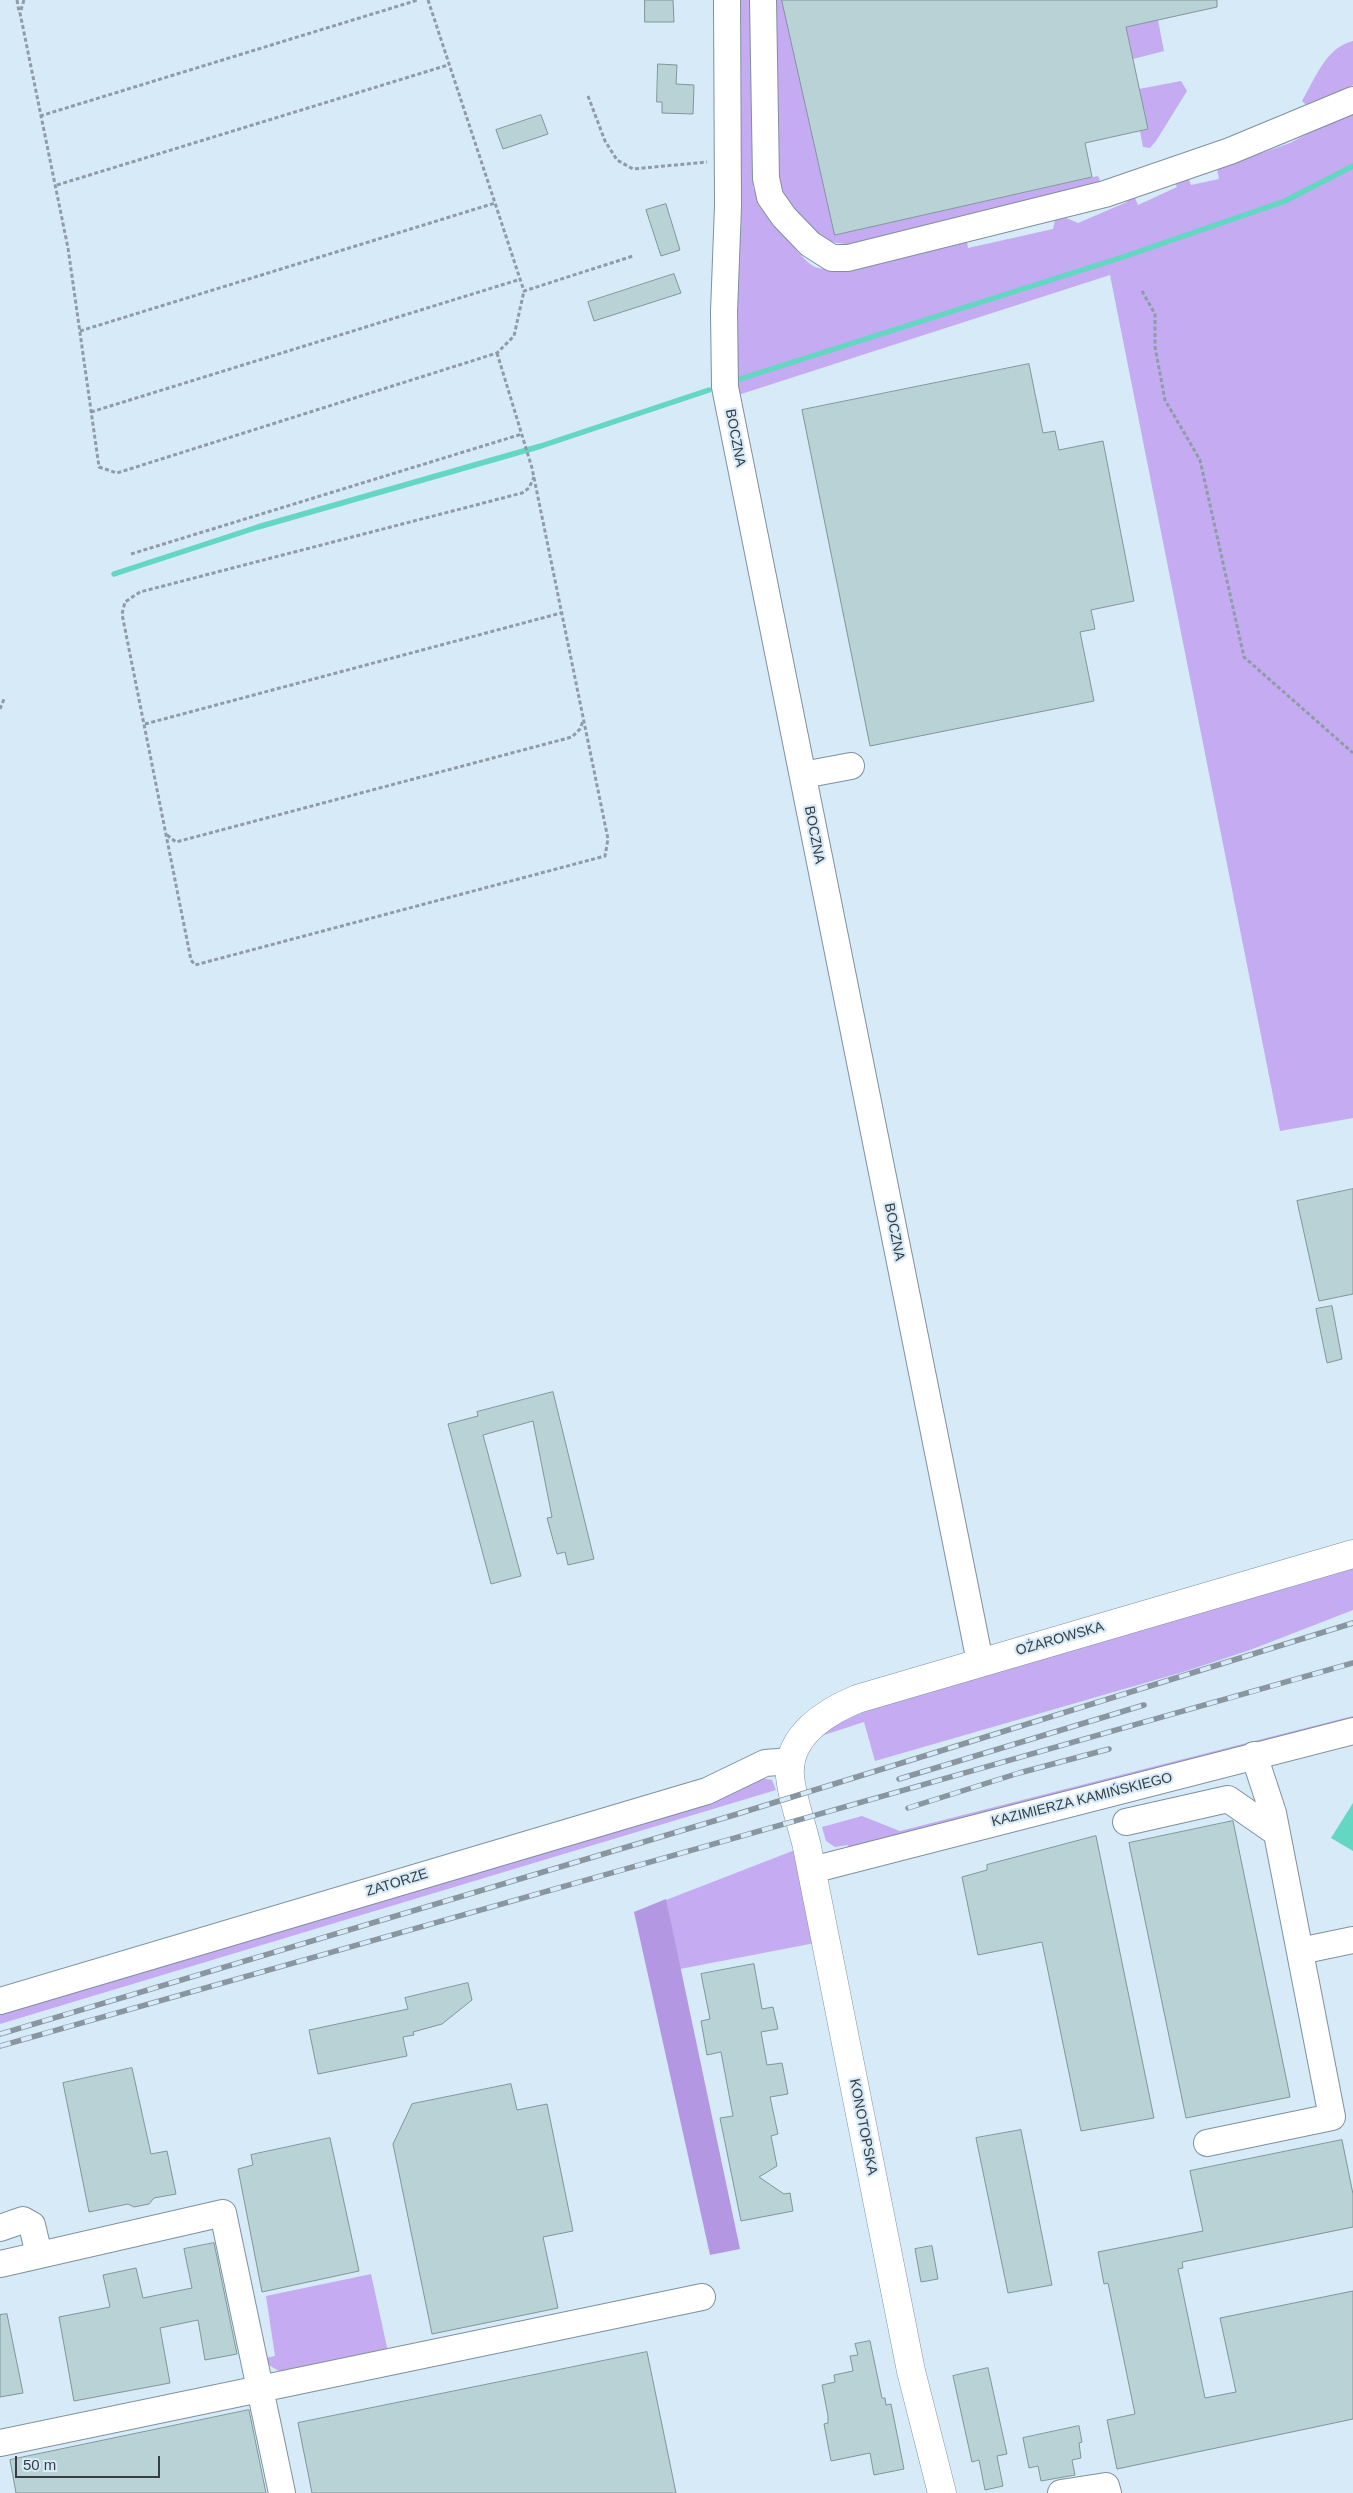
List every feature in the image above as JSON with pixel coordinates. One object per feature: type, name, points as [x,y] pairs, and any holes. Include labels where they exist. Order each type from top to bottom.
[{"type":"main road","name":"OŻAROWSKA","points":[[791,1760],[797,1744],[808,1729],[836,1708],[873,1693],[1353,1554]]},
{"type":"main road","name":"KONOTOPSKA","points":[[791,1760],[792,1785],[812,1870],[911,2371],[942,2493]]},
{"type":"street","name":"BOCZNA","points":[[728,0],[728,160],[724,312],[725,387],[980,1662]]},
{"type":"street","points":[[763,0],[766,178],[770,197],[784,217],[810,244],[832,258],[848,258],[1105,194],[1230,151],[1353,100]]},
{"type":"street","points":[[802,775],[851,766]]},
{"type":"street","name":"KAZIMIERZA KAMIŃSKIEGO","points":[[812,1870],[1353,1731]]},
{"type":"street","points":[[1207,2143],[1332,2117],[1273,1813],[1254,1756]]},
{"type":"street","name":"ZATORZE","points":[[0,2001],[707,1791],[772,1761],[791,1760]]},
{"type":"street","points":[[1126,1822],[1228,1799],[1277,1833]]},
{"type":"street","points":[[1300,1951],[1353,1940]]},
{"type":"street","points":[[0,2264],[223,2213],[262,2389],[282,2493]]},
{"type":"street","points":[[0,2228],[24,2220],[32,2225],[39,2255]]},
{"type":"street","points":[[0,2443],[702,2297]]},
{"type":"street","points":[[1061,2493],[1106,2486],[1108,2493]]},
{"type":"path","points":[[17,0],[56,185],[80,331],[99,467],[117,473],[497,353],[514,336],[524,291],[521,279],[448,65],[428,0]]},
{"type":"path","points":[[20,14],[24,0]]},
{"type":"path","points":[[40,116],[418,0]]},
{"type":"path","points":[[56,185],[448,65]]},
{"type":"path","points":[[588,96],[605,141],[617,160],[633,169],[728,160]]},
{"type":"path","points":[[80,331],[495,203]]},
{"type":"path","points":[[524,291],[633,256]]},
{"type":"path","points":[[91,412],[521,279]]},
{"type":"path","points":[[1142,291],[1155,314],[1155,347],[1165,400],[1200,460],[1244,657],[1353,753]]},
{"type":"path","points":[[497,353],[534,477],[608,839],[605,856],[195,965],[192,960],[122,614],[125,602],[131,596],[140,592],[522,493],[529,488],[534,477]]},
{"type":"path","points":[[132,554],[522,434]]},
{"type":"path","points":[[145,724],[562,613]]},
{"type":"path","points":[[0,709],[4,699]]},
{"type":"path","points":[[167,834],[176,842],[572,737],[580,729],[583,719]]},
{"type":"shaded area","points":[[740,0],[754,0],[753,188],[800,254],[808,262],[819,268],[834,270],[967,242],[968,248],[1053,229],[1055,220],[1066,218],[1078,223],[1127,202],[1129,193],[1133,193],[1138,205],[1177,187],[1173,179],[1186,171],[1191,185],[1219,179],[1216,164],[1253,156],[1290,143],[1353,110],[1353,1118],[1280,1131],[1110,275],[735,396]]},
{"type":"shaded area","points":[[774,0],[782,0],[835,235],[1098,176],[1100,180],[1094,186],[851,245],[825,241],[784,201],[771,155]]},
{"type":"shaded area","points":[[1158,20],[1164,51],[1133,59],[1126,27]]},
{"type":"shaded area","points":[[1353,41],[1353,85],[1316,107],[1306,105],[1302,101],[1322,65],[1335,50]]},
{"type":"shaded area","points":[[1181,81],[1187,91],[1156,141],[1150,148],[1143,147],[1140,131],[1148,129],[1139,89]]},
{"type":"shaded area","points":[[1353,1568],[1353,1610],[1250,1650],[1183,1672],[875,1761],[864,1722],[821,1736],[836,1724],[899,1697]]},
{"type":"shaded area","points":[[1353,1716],[1353,1722],[850,1850],[848,1845],[835,1847],[826,1841],[822,1827],[862,1816],[900,1831]]},
{"type":"shaded area","points":[[761,1778],[772,1780],[776,1790],[0,2024],[0,2014]]},
{"type":"shaded area","points":[[1353,1803],[1353,1851],[1331,1838]]},
{"type":"shaded area","points":[[795,1850],[815,1943],[680,1969],[666,1900]]},
{"type":"shaded area","points":[[666,1899],[740,2249],[710,2255],[634,1912]]},
{"type":"shaded area","points":[[371,2274],[388,2352],[284,2374],[267,2364],[265,2358],[275,2356],[266,2296]]},
{"type":"building","points":[[645,0],[673,0],[674,22],[645,22]]},
{"type":"building","points":[[782,0],[1217,0],[1217,7],[1126,27],[1148,129],[1085,143],[1092,177],[835,235]]},
{"type":"building","points":[[658,64],[677,65],[676,84],[694,85],[693,114],[662,113],[662,102],[657,102]]},
{"type":"building","points":[[541,115],[548,134],[503,149],[496,130]]},
{"type":"building","points":[[666,204],[680,250],[661,256],[646,210]]},
{"type":"building","points":[[674,274],[681,293],[594,321],[588,302]]},
{"type":"building","points":[[1029,364],[1043,433],[1055,431],[1059,450],[1103,441],[1134,601],[1091,610],[1095,629],[1080,632],[1094,701],[870,746],[802,410]]},
{"type":"building","points":[[1353,1189],[1353,1294],[1319,1301],[1297,1201]]},
{"type":"building","points":[[1332,1306],[1342,1359],[1327,1363],[1316,1309]]},
{"type":"building","points":[[553,1392],[594,1559],[568,1565],[565,1552],[557,1554],[547,1518],[552,1517],[533,1421],[483,1435],[521,1576],[491,1584],[448,1424],[478,1416],[477,1412]]},
{"type":"building","points":[[1233,1821],[1290,2097],[1186,2118],[1129,1843]]},
{"type":"building","points":[[1096,1836],[1154,2118],[1081,2131],[1042,1942],[978,1955],[962,1877],[987,1870],[987,1865]]},
{"type":"building","points":[[754,1964],[762,2009],[773,2007],[778,2029],[761,2032],[767,2065],[782,2063],[788,2094],[770,2097],[778,2134],[771,2136],[777,2166],[759,2177],[784,2194],[790,2193],[793,2211],[741,2221],[720,2118],[733,2116],[721,2052],[707,2055],[701,2021],[710,2019],[701,1974]]},
{"type":"building","points":[[468,1983],[472,2000],[442,2024],[413,2032],[414,2035],[403,2037],[407,2056],[318,2074],[309,2030],[408,2009],[405,1998]]},
{"type":"building","points":[[132,2068],[151,2154],[167,2151],[176,2194],[154,2198],[149,2204],[134,2207],[128,2204],[89,2212],[63,2083]]},
{"type":"building","points":[[511,2084],[517,2110],[547,2104],[573,2231],[543,2237],[558,2308],[432,2334],[393,2144],[412,2104]]},
{"type":"building","points":[[1021,2130],[1052,2285],[1008,2293],[976,2138]]},
{"type":"building","points":[[330,2138],[359,2271],[262,2292],[238,2169],[253,2165],[251,2155]]},
{"type":"building","points":[[1342,2140],[1353,2194],[1353,2227],[1182,2262],[1183,2268],[1178,2269],[1205,2398],[1236,2392],[1220,2318],[1353,2291],[1353,2419],[1117,2469],[1107,2420],[1135,2414],[1108,2283],[1104,2284],[1098,2252],[1203,2231],[1190,2171]]},
{"type":"building","points":[[214,2243],[237,2354],[205,2360],[198,2320],[160,2328],[170,2383],[74,2401],[59,2317],[110,2307],[103,2275],[136,2268],[143,2298],[192,2288],[184,2249]]},
{"type":"building","points":[[932,2246],[938,2279],[921,2282],[915,2249]]},
{"type":"building","points":[[7,2314],[23,2393],[0,2397],[0,2315]]},
{"type":"building","points":[[870,2341],[882,2398],[885,2398],[886,2405],[891,2404],[904,2469],[874,2475],[870,2453],[831,2461],[824,2424],[828,2423],[828,2416],[822,2385],[835,2382],[834,2375],[853,2371],[850,2356],[858,2355],[855,2344]]},
{"type":"building","points":[[647,2352],[676,2493],[312,2493],[298,2423]]},
{"type":"building","points":[[988,2368],[1007,2454],[997,2456],[1003,2486],[985,2490],[979,2460],[972,2462],[953,2376]]},
{"type":"building","points":[[249,2410],[266,2493],[16,2493],[10,2460]]},
{"type":"building","points":[[1079,2426],[1082,2442],[1079,2443],[1081,2458],[1072,2460],[1075,2475],[1041,2481],[1038,2466],[1029,2468],[1023,2438]]},
{"type":"waterway","points":[[740,379],[1126,256],[1285,201],[1353,166]]},
{"type":"waterway","points":[[114,574],[258,527],[541,446],[709,390]]},
{"type":"railway","points":[[0,2034],[734,1815],[1353,1623]]},
{"type":"railway","points":[[0,2046],[1353,1663]]},
{"type":"railway","points":[[899,1779],[1144,1705]]},
{"type":"railway","points":[[908,1808],[1019,1773],[1109,1749]]}]
